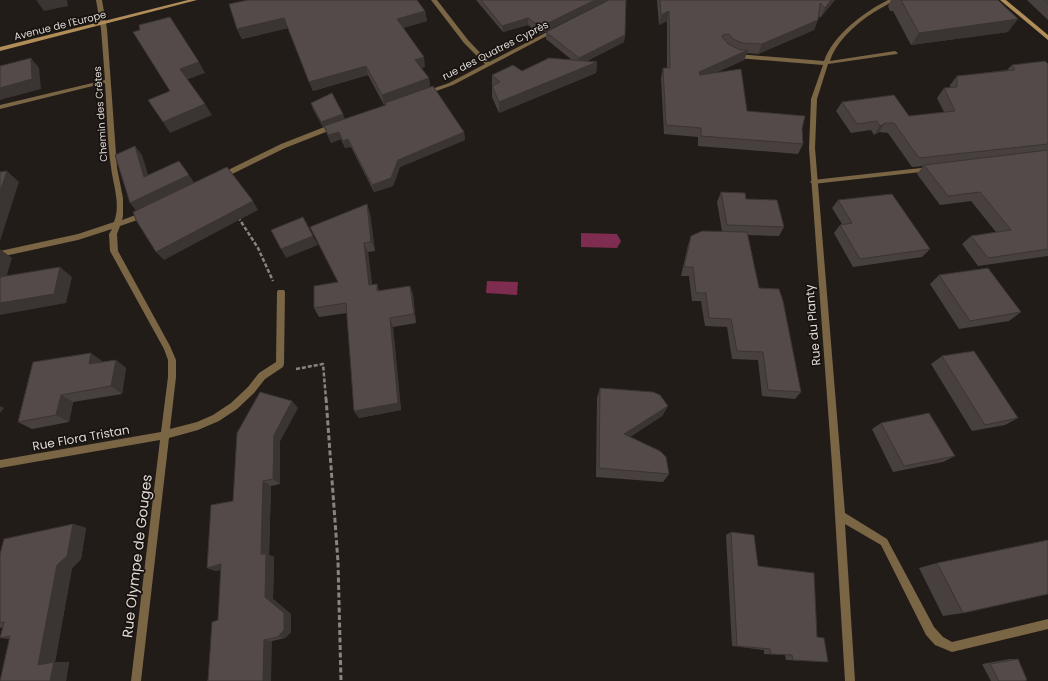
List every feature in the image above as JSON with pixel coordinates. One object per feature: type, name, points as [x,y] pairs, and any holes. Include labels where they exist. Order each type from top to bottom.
[{"type":"main road","name":"Avenue de l'Europe","points":[[0,49],[194,0]]},
{"type":"main road","points":[[1004,0],[1048,38]]},
{"type":"street","name":"Chemin des Crêtes","points":[[99,0],[103,23],[114,168],[120,198],[120,216],[116,225]]},
{"type":"street","points":[[434,0],[482,59],[488,64]]},
{"type":"street","name":"Rue du Planty","points":[[850,681],[840,516],[813,182],[812,136],[814,99],[831,50],[857,21],[870,11],[892,0]]},
{"type":"street","name":"rue des Quatres Cyprès","points":[[422,94],[451,84],[559,29]]},
{"type":"street","points":[[732,54],[826,63],[895,53]]},
{"type":"street","points":[[0,107],[107,81]]},
{"type":"street","points":[[216,180],[282,146],[342,123]]},
{"type":"street","points":[[813,182],[938,168]]},
{"type":"street","points":[[0,254],[78,237],[148,213]]},
{"type":"street","name":"Rue Olympe de Gouges","points":[[116,225],[113,234],[114,250],[118,260],[167,348],[172,360],[172,377],[136,681]]},
{"type":"street","points":[[165,435],[198,426],[216,418],[234,406],[262,376],[280,364],[281,292]]},
{"type":"street","name":"Rue Flora Tristan","points":[[0,464],[165,435]]},
{"type":"street","points":[[840,516],[884,542],[918,610],[930,631],[939,641],[952,647],[1048,624]]},
{"type":"path","points":[[237,216],[257,245],[265,259],[273,282],[281,292]]},
{"type":"path","points":[[280,364],[291,370],[323,364],[332,450],[340,598],[342,681]]},
{"type":"shaded area","points":[[581,233],[617,234],[621,241],[617,248],[581,247]]},
{"type":"shaded area","points":[[487,281],[518,282],[517,295],[486,293]]},
{"type":"building","points":[[248,0],[417,0],[425,11],[397,19],[424,57],[415,60],[429,78],[382,95],[366,66],[309,82],[284,18],[237,29],[229,4]]},
{"type":"building","points":[[481,0],[595,0],[540,27],[528,18],[502,26]]},
{"type":"building","points":[[609,0],[626,0],[625,35],[579,58],[546,32]]},
{"type":"building","points":[[660,0],[831,0],[825,8],[820,3],[818,20],[762,44],[742,43],[733,39],[729,34],[723,35],[722,37],[728,44],[740,50],[748,50],[699,72],[700,75],[741,69],[747,111],[805,116],[802,129],[803,144],[701,136],[701,128],[666,125],[663,68],[670,68],[669,11],[661,15]]},
{"type":"building","points":[[901,0],[998,0],[1018,19],[919,33]]},
{"type":"building","points":[[170,17],[199,62],[180,69],[205,104],[163,122],[148,100],[170,91],[133,32],[140,30],[139,25]]},
{"type":"building","points":[[31,58],[32,79],[0,88],[0,66]]},
{"type":"building","points":[[549,58],[597,62],[499,102],[492,86],[500,82],[492,75],[513,65],[522,71]]},
{"type":"building","points":[[1045,61],[1048,64],[1048,144],[919,158],[894,123],[885,123],[880,126],[877,121],[857,124],[842,102],[894,95],[909,116],[955,111],[944,88],[957,87],[957,76],[1014,70],[1015,69],[1012,65]]},
{"type":"building","points":[[433,86],[464,132],[398,160],[391,178],[372,185],[348,139],[343,141],[339,132],[328,135],[324,126],[386,105],[385,103]]},
{"type":"building","points":[[332,93],[343,114],[321,122],[311,103]]},
{"type":"building","points":[[135,146],[144,177],[179,161],[189,175],[130,203],[115,155]]},
{"type":"building","points":[[1048,150],[1048,249],[988,258],[971,236],[1011,230],[980,192],[948,196],[924,165]]},
{"type":"building","points":[[227,167],[253,201],[156,252],[136,220],[133,212]]},
{"type":"building","points":[[7,171],[0,192],[0,172]]},
{"type":"building","points":[[721,192],[745,193],[746,199],[777,200],[784,227],[727,225]]},
{"type":"building","points":[[892,194],[930,249],[860,259],[840,225],[852,223],[838,200]]},
{"type":"building","points":[[367,204],[371,242],[364,243],[369,285],[377,284],[377,291],[410,286],[414,314],[390,318],[398,403],[354,411],[346,303],[314,308],[314,286],[338,282],[310,227]]},
{"type":"building","points":[[303,217],[313,236],[281,249],[271,230]]},
{"type":"building","points":[[702,231],[747,232],[759,288],[779,289],[783,301],[801,392],[768,390],[763,352],[737,351],[731,319],[709,318],[706,293],[696,293],[693,267],[684,267],[691,236]]},
{"type":"building","points":[[60,267],[54,294],[0,303],[0,277]]},
{"type":"building","points":[[988,268],[1021,312],[970,321],[939,275]]},
{"type":"building","points":[[974,351],[1018,418],[985,425],[942,356]]},
{"type":"building","points":[[91,353],[89,364],[116,360],[111,386],[61,395],[56,415],[18,422],[33,362]]},
{"type":"building","points":[[600,388],[653,392],[660,395],[668,406],[624,434],[660,451],[666,457],[669,474],[599,468]]},
{"type":"building","points":[[260,392],[292,401],[274,435],[273,479],[263,481],[261,554],[266,554],[265,597],[284,613],[284,630],[278,637],[264,640],[263,681],[208,681],[212,622],[218,620],[221,564],[207,568],[211,505],[233,501],[237,433]]},
{"type":"building","points":[[929,413],[955,456],[904,466],[881,423]]},
{"type":"building","points":[[73,524],[67,556],[57,565],[38,665],[54,662],[50,681],[0,681],[10,636],[0,638],[4,622],[0,623],[0,554],[4,539]]},
{"type":"building","points":[[731,532],[754,535],[758,566],[814,573],[817,637],[824,638],[828,662],[793,660],[792,655],[771,654],[770,649],[737,646]]},
{"type":"building","points":[[1048,540],[1048,594],[963,613],[937,563]]},
{"type":"building","points":[[1018,659],[1027,680],[999,681],[990,664]]}]
